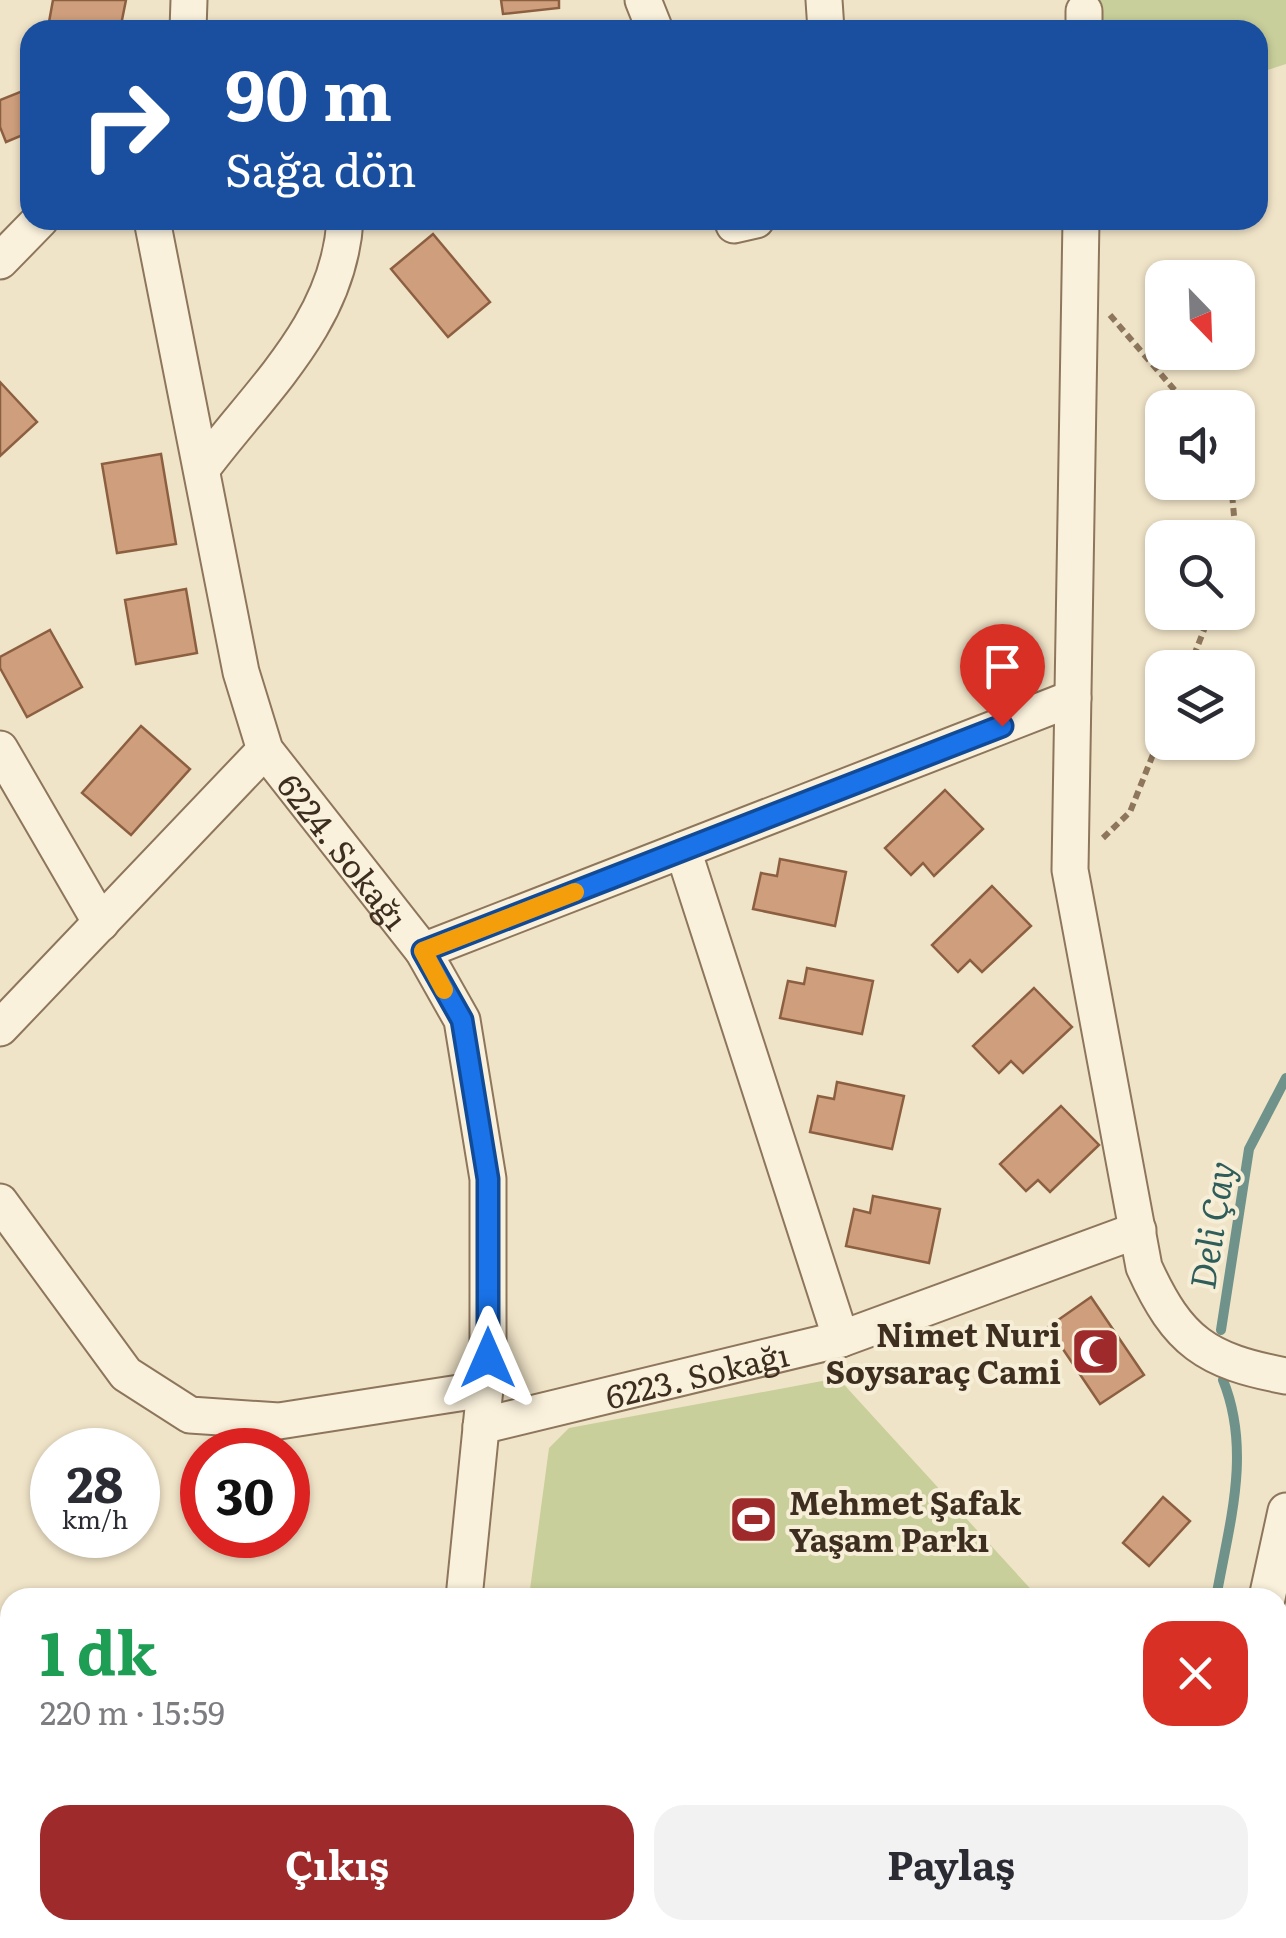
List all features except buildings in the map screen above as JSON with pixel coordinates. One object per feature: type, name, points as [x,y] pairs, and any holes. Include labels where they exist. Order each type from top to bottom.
[{"type":"street","points":[[0,261],[30,230]]},
{"type":"street","name":"6224. Sokağı","points":[[154,230],[204,466],[241,672],[265,750],[423,951],[462,1020],[488,1179],[485,1389],[465,1588]]},
{"type":"street","points":[[204,466],[309,336],[335,282],[344,230]]},
{"type":"street","points":[[1081,230],[1070,870],[1144,1268],[1164,1311],[1196,1345],[1238,1367],[1286,1376]]},
{"type":"street","points":[[423,951],[1073,698]]},
{"type":"street","points":[[0,749],[101,922]]},
{"type":"street","points":[[0,1028],[265,750]]},
{"type":"street","points":[[683,850],[841,1340]]},
{"type":"street","points":[[0,1202],[126,1374],[190,1416],[279,1421],[485,1389]]},
{"type":"street","name":"6223. Sokağı","points":[[481,1426],[841,1340],[1138,1230]]},
{"type":"street","points":[[1269,1588],[1286,1511]]},
{"type":"path","points":[[1080,280],[1175,390]]},
{"type":"path","points":[[1070,870],[1130,812],[1151,760]]},
{"type":"green space","points":[[1070,0],[1286,0],[1286,64],[1268,70],[1268,20],[1069,20]]},
{"type":"green space","name":"Mehmet Şafak Yaşam Parkı","points":[[838,1378],[1030,1588],[530,1588],[549,1448],[569,1428]]},
{"type":"waterway","name":"Deli Çay","points":[[1221,1330],[1249,1149],[1286,1078]]},
{"type":"waterway","name":"Deli Çay","points":[[1218,1588],[1232,1515],[1237,1461],[1232,1407],[1223,1380]]},
{"type":"slow traffic","points":[[444,990],[423,951],[575,892]]},
{"type":"place","name":"Nimet Nuri Soysaraç Cami","points":[[1096,1351]]},
{"type":"place","name":"Mehmet Şafak Yaşam Parkı","points":[[754,1519]]},
{"type":"route","points":[[488,1358],[488,1179],[462,1020],[423,951],[1002,726]]}]
